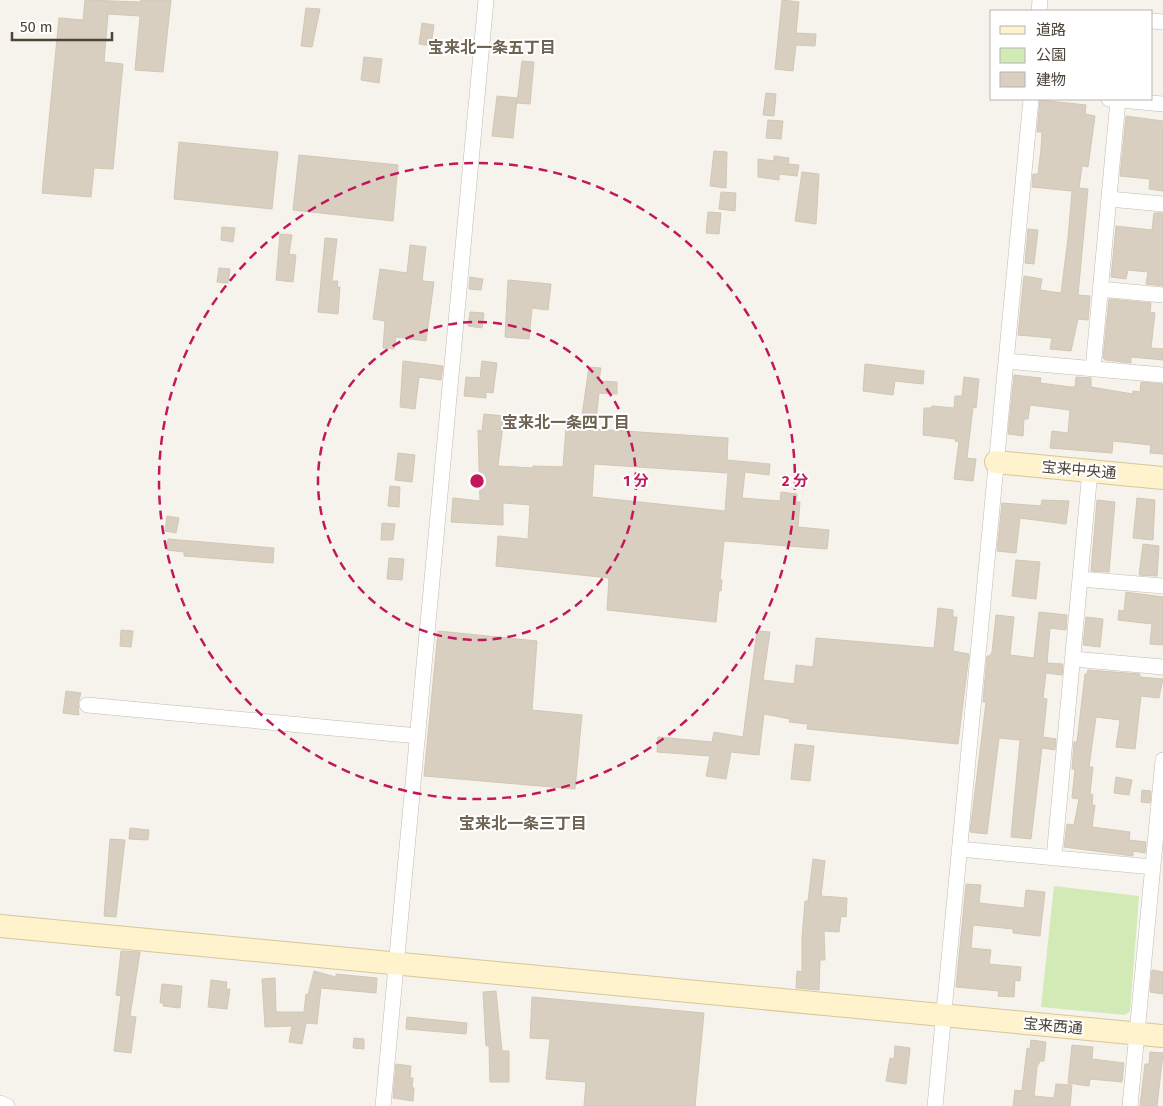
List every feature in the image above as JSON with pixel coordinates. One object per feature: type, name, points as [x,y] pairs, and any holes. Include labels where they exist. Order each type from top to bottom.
[{"type":"street","points":[[383,1106],[486,0]]},
{"type":"street","points":[[935,1106],[1031,100]]},
{"type":"street","points":[[1093,369],[1109,199],[1112,100]]},
{"type":"street","points":[[1122,100],[1163,104]]},
{"type":"street","points":[[1109,199],[1163,204]]},
{"type":"street","points":[[1100,289],[1163,295]]},
{"type":"street","points":[[1006,361],[1163,375]]},
{"type":"street","name":"宝来中央通","points":[[996,462],[1163,478]]},
{"type":"street","points":[[1054,858],[1090,471]]},
{"type":"street","points":[[1080,579],[1163,586]]},
{"type":"street","points":[[1073,659],[1163,667]]},
{"type":"street","points":[[87,705],[418,736]]},
{"type":"street","points":[[1130,1106],[1153,867],[1159,834],[1163,760]]},
{"type":"street","points":[[959,849],[1153,867]]},
{"type":"street","name":"宝来西通","points":[[0,926],[1163,1036]]},
{"type":"street","points":[[0,1103],[7,1106]]},
{"type":"green space","points":[[1054,886],[1139,896],[1130,1011],[1125,1015],[1041,1007]]},
{"type":"building","points":[[85,0],[141,2],[141,0],[171,0],[163,72],[135,70],[140,16],[108,14],[104,62],[123,64],[113,169],[94,168],[91,197],[42,193],[59,18],[83,20]]},
{"type":"building","points":[[782,0],[799,2],[796,33],[816,34],[815,46],[796,45],[793,71],[775,69]]},
{"type":"building","points":[[306,8],[320,9],[312,47],[301,46]]},
{"type":"building","points":[[422,23],[434,25],[431,46],[419,44]]},
{"type":"building","points":[[364,57],[382,59],[379,83],[361,80]]},
{"type":"building","points":[[522,61],[534,62],[530,104],[517,103]]},
{"type":"building","points":[[766,93],[776,94],[774,116],[763,115]]},
{"type":"building","points":[[497,96],[517,98],[513,138],[492,136]]},
{"type":"building","points":[[1040,100],[1086,105],[1085,114],[1095,116],[1088,167],[1082,166],[1079,188],[1088,189],[1078,295],[1090,296],[1088,320],[1078,319],[1071,351],[1050,349],[1052,338],[1018,335],[1024,276],[1042,279],[1040,290],[1061,293],[1068,238],[1072,191],[1032,187],[1033,174],[1038,174],[1041,149],[1042,132],[1037,132]]},
{"type":"building","points":[[1126,116],[1163,121],[1163,191],[1149,189],[1150,179],[1120,176]]},
{"type":"building","points":[[768,120],[783,121],[781,139],[766,138]]},
{"type":"building","points":[[179,142],[278,152],[272,209],[174,199]]},
{"type":"building","points":[[714,151],[727,152],[726,188],[710,186]]},
{"type":"building","points":[[299,155],[398,165],[393,221],[293,210]]},
{"type":"building","points":[[774,156],[789,158],[788,164],[799,165],[797,176],[779,174],[779,180],[758,177],[758,159],[774,161]]},
{"type":"building","points":[[802,172],[819,174],[816,224],[795,221]]},
{"type":"building","points":[[721,192],[736,193],[735,211],[719,209]]},
{"type":"building","points":[[708,212],[721,213],[719,234],[706,233]]},
{"type":"building","points":[[1154,213],[1163,213],[1163,286],[1146,284],[1148,272],[1128,270],[1126,279],[1111,277],[1116,226],[1152,230]]},
{"type":"building","points":[[222,227],[235,228],[233,242],[221,240]]},
{"type":"building","points":[[1028,229],[1038,230],[1034,264],[1025,263]]},
{"type":"building","points":[[280,234],[292,235],[289,254],[296,255],[293,282],[276,280]]},
{"type":"building","points":[[325,238],[337,239],[332,281],[338,281],[337,287],[340,287],[338,314],[318,312]]},
{"type":"building","points":[[410,245],[426,247],[422,281],[434,282],[426,341],[396,337],[394,349],[383,348],[385,321],[373,319],[380,269],[407,273]]},
{"type":"building","points":[[219,268],[230,269],[228,283],[217,282]]},
{"type":"building","points":[[470,277],[483,279],[481,290],[469,289]]},
{"type":"building","points":[[508,280],[551,284],[548,310],[532,308],[529,339],[505,337]]},
{"type":"building","points":[[1109,299],[1151,303],[1150,312],[1155,313],[1151,348],[1163,349],[1163,360],[1131,357],[1131,363],[1105,360],[1103,358]]},
{"type":"building","points":[[470,312],[484,313],[482,328],[468,326]]},
{"type":"building","points":[[403,361],[443,366],[441,380],[419,377],[415,409],[400,407]]},
{"type":"building","points":[[482,361],[497,363],[493,393],[486,392],[486,398],[464,396],[466,377],[480,378]]},
{"type":"building","points":[[865,364],[924,371],[923,384],[895,381],[893,395],[863,391]]},
{"type":"building","points":[[589,367],[601,368],[599,381],[617,382],[617,394],[599,393],[595,429],[728,438],[727,460],[770,464],[769,475],[745,472],[742,498],[780,501],[781,492],[797,494],[796,502],[800,502],[798,527],[829,530],[827,549],[724,541],[720,580],[722,580],[721,591],[719,590],[716,622],[607,610],[609,578],[496,566],[498,536],[528,539],[530,505],[503,503],[503,525],[451,522],[453,498],[480,501],[478,430],[482,431],[484,414],[504,416],[498,466],[563,467],[566,428],[580,429]],"holes":[[[594,464],[728,473],[725,511],[592,497]]]},
{"type":"building","points":[[1014,375],[1041,378],[1040,383],[1071,387],[1075,387],[1076,377],[1091,378],[1091,387],[1133,394],[1133,391],[1140,392],[1141,382],[1163,384],[1163,454],[1150,453],[1151,445],[1113,441],[1112,453],[1050,448],[1052,431],[1068,433],[1070,410],[1030,405],[1028,419],[1024,419],[1023,436],[1008,434]]},
{"type":"building","points":[[964,377],[979,379],[976,408],[973,407],[967,458],[976,459],[973,481],[954,479],[959,442],[955,441],[955,439],[923,435],[924,408],[931,408],[932,406],[954,408],[955,396],[962,396]]},
{"type":"building","points":[[398,453],[415,455],[412,482],[395,480]]},
{"type":"building","points":[[390,486],[400,487],[399,507],[388,506]]},
{"type":"building","points":[[1137,498],[1155,500],[1153,540],[1133,538]]},
{"type":"building","points":[[1042,500],[1069,501],[1066,524],[1020,518],[1016,553],[997,551],[1002,503],[1041,506]]},
{"type":"building","points":[[1097,500],[1115,502],[1109,572],[1091,571]]},
{"type":"building","points":[[167,516],[179,518],[176,533],[165,531]]},
{"type":"building","points":[[382,523],[395,524],[393,540],[381,540]]},
{"type":"building","points":[[168,539],[274,548],[273,563],[184,556],[184,552],[167,550]]},
{"type":"building","points":[[1143,544],[1159,546],[1157,576],[1139,575]]},
{"type":"building","points":[[389,558],[404,559],[402,580],[387,579]]},
{"type":"building","points":[[1016,560],[1040,562],[1036,599],[1012,596]]},
{"type":"building","points":[[1126,592],[1163,597],[1163,645],[1150,644],[1152,624],[1118,620],[1119,610],[1124,611]]},
{"type":"building","points":[[938,608],[953,610],[953,617],[957,617],[953,651],[969,654],[958,744],[807,729],[808,724],[789,722],[790,719],[764,714],[759,755],[731,752],[726,779],[706,776],[710,756],[657,752],[658,737],[712,742],[714,732],[743,737],[757,631],[770,632],[763,680],[794,684],[796,665],[813,667],[816,638],[934,648]]},
{"type":"building","points":[[1039,612],[1067,615],[1066,630],[1050,628],[1047,663],[1063,664],[1062,675],[1046,673],[1043,698],[1047,699],[1043,737],[1056,739],[1055,750],[1042,748],[1031,839],[1011,837],[1020,740],[999,738],[987,834],[970,832],[986,702],[983,702],[987,656],[990,656],[992,652],[996,615],[1014,617],[1010,655],[1034,658]]},
{"type":"building","points":[[1086,617],[1103,619],[1100,647],[1083,645]]},
{"type":"building","points":[[121,630],[133,631],[131,647],[120,646]]},
{"type":"building","points":[[438,631],[537,641],[532,710],[582,715],[575,789],[424,776]]},
{"type":"building","points":[[1088,670],[1140,674],[1140,677],[1163,679],[1159,698],[1141,696],[1135,749],[1116,747],[1120,720],[1096,717],[1089,767],[1093,767],[1090,794],[1093,795],[1092,805],[1095,805],[1092,827],[1130,832],[1129,840],[1146,842],[1145,853],[1133,851],[1133,856],[1064,847],[1067,824],[1074,825],[1079,799],[1072,798],[1075,769],[1072,769],[1074,742],[1077,742],[1085,674],[1087,674]]},
{"type":"building","points":[[66,691],[81,693],[78,704],[79,715],[63,713]]},
{"type":"building","points":[[795,744],[814,746],[810,781],[791,779]]},
{"type":"building","points":[[1116,777],[1132,780],[1129,795],[1114,793]]},
{"type":"building","points":[[1142,790],[1151,791],[1150,803],[1141,802]]},
{"type":"building","points":[[130,828],[149,830],[148,840],[129,839]]},
{"type":"building","points":[[110,839],[125,840],[116,917],[104,916]]},
{"type":"building","points":[[813,859],[825,861],[821,896],[847,898],[846,917],[841,916],[839,932],[824,931],[825,960],[820,960],[819,990],[796,988],[797,971],[802,972],[805,901],[808,901]]},
{"type":"building","points":[[966,884],[981,885],[979,903],[1024,908],[1026,890],[1045,892],[1040,936],[1013,933],[1013,929],[973,925],[971,948],[991,950],[989,964],[1021,967],[1020,981],[1015,980],[1014,997],[998,996],[999,991],[956,987]]},
{"type":"building","points":[[121,951],[140,952],[130,1016],[136,1017],[131,1053],[114,1051],[121,996],[116,995]]},
{"type":"building","points":[[1152,970],[1163,972],[1163,994],[1150,992]]},
{"type":"building","points":[[314,971],[336,977],[336,974],[377,978],[376,993],[321,988],[317,1024],[306,1023],[302,1044],[289,1042],[292,1026],[265,1027],[262,979],[275,978],[276,1012],[304,1012],[306,994],[308,995]]},
{"type":"building","points":[[211,980],[227,982],[226,989],[230,989],[227,1009],[208,1007]]},
{"type":"building","points":[[162,984],[182,986],[180,1008],[163,1006],[164,1003],[160,1003]]},
{"type":"building","points":[[496,991],[502,1051],[509,1051],[509,1082],[490,1082],[489,1045],[486,1046],[483,992]]},
{"type":"building","points":[[532,997],[704,1013],[695,1106],[584,1106],[586,1082],[546,1079],[550,1039],[530,1038]]},
{"type":"building","points":[[407,1017],[467,1023],[466,1034],[406,1029]]},
{"type":"building","points":[[354,1038],[364,1039],[364,1049],[353,1048]]},
{"type":"building","points":[[1031,1040],[1046,1042],[1044,1061],[1040,1061],[1037,1067],[1034,1096],[1054,1098],[1056,1084],[1072,1085],[1070,1106],[1013,1106],[1015,1090],[1022,1091],[1027,1048],[1030,1049]]},
{"type":"building","points":[[1072,1045],[1093,1047],[1092,1059],[1124,1063],[1122,1082],[1090,1079],[1089,1086],[1068,1083]]},
{"type":"building","points":[[895,1046],[910,1048],[906,1084],[886,1081],[890,1058],[894,1059]]},
{"type":"building","points":[[1150,1052],[1163,1053],[1157,1106],[1140,1106],[1145,1064],[1149,1064]]},
{"type":"building","points":[[396,1064],[411,1066],[410,1078],[413,1078],[412,1087],[414,1088],[413,1101],[393,1098]]},
{"type":"district","name":"宝来北一条五丁目","points":[[492,47]]},
{"type":"district","name":"宝来北一条四丁目","points":[[566,422]]},
{"type":"district","name":"宝来北一条三丁目","points":[[523,823]]}]
